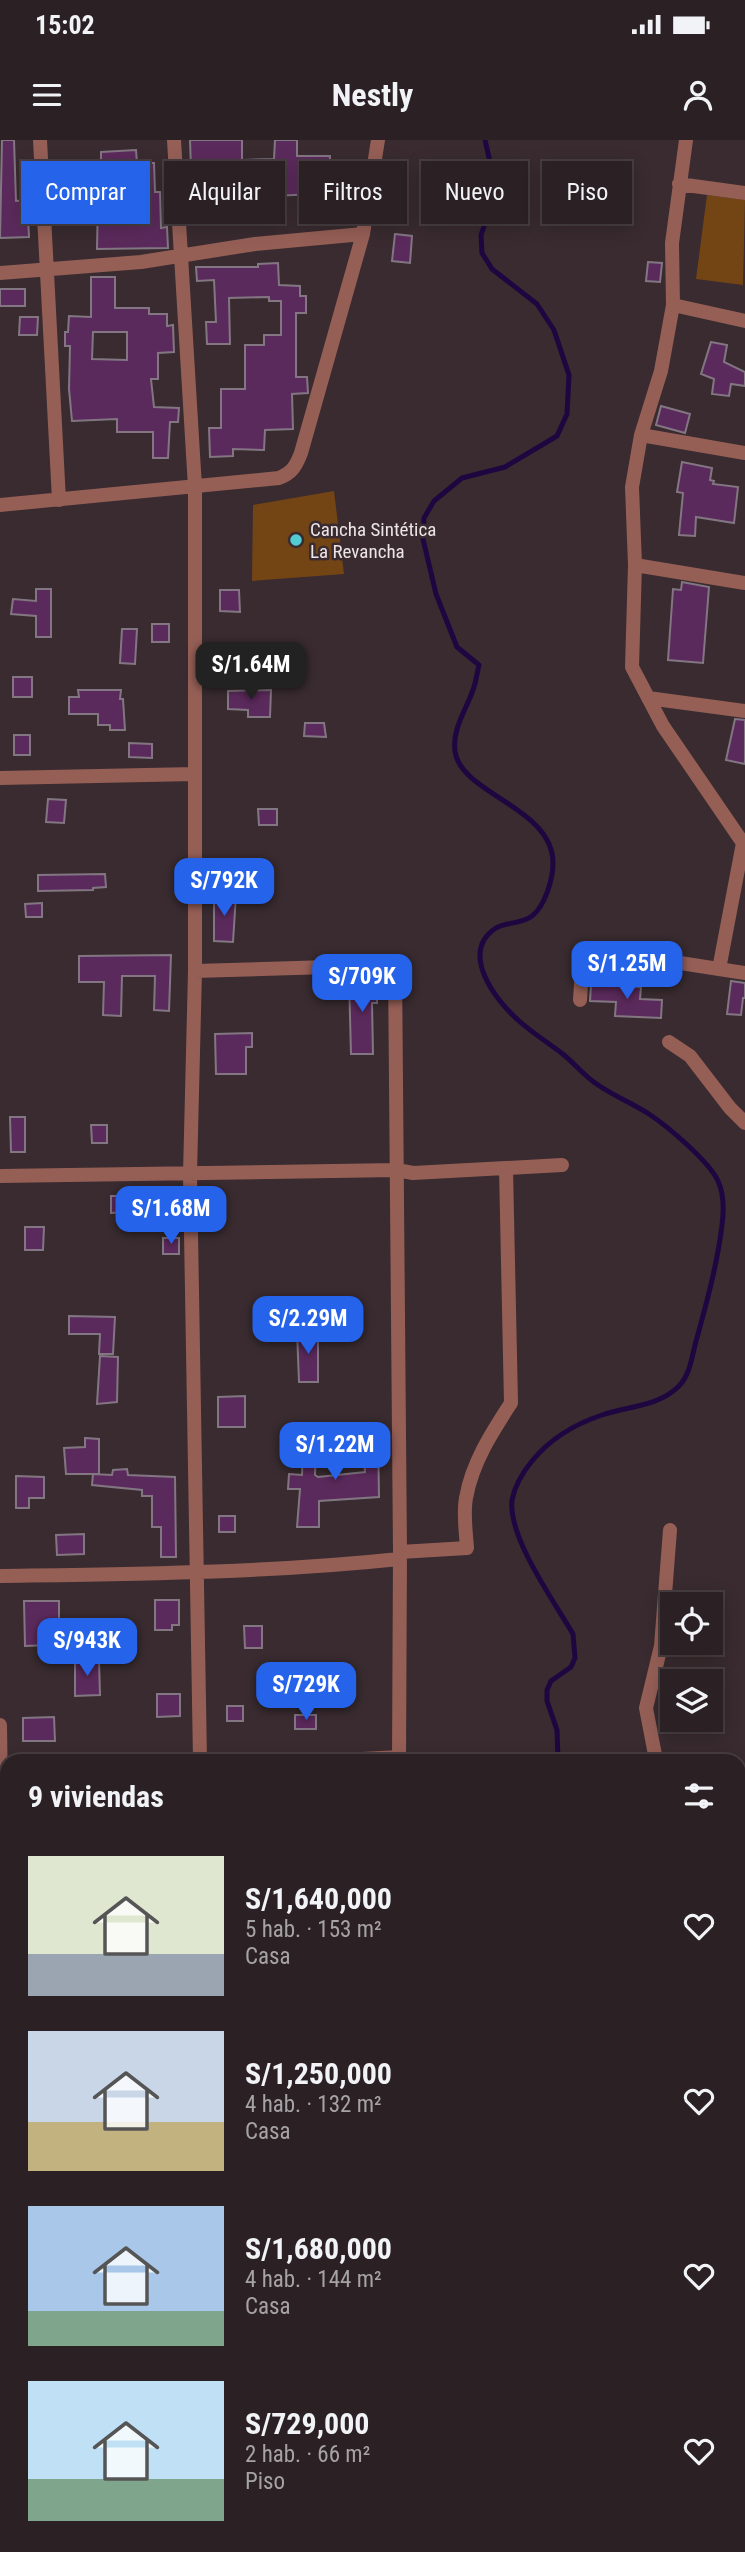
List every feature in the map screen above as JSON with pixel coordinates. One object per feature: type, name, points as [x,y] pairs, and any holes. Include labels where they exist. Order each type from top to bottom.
[{"type":"street","points":[[40,140],[60,500]]},
{"type":"street","points":[[174,140],[195,487],[195,971],[190,1174],[200,1754]]},
{"type":"street","points":[[0,505],[195,487],[288,475],[296,466],[363,234],[378,140]]},
{"type":"street","points":[[686,140],[672,243],[673,305],[661,371],[641,435],[632,487],[635,565],[632,667],[663,726],[744,844],[719,970]]},
{"type":"street","points":[[679,184],[745,193]]},
{"type":"street","points":[[0,273],[141,262],[255,244],[363,234]]},
{"type":"street","points":[[673,305],[745,321]]},
{"type":"street","points":[[641,435],[745,453]]},
{"type":"street","points":[[635,565],[745,583]]},
{"type":"street","points":[[648,698],[745,711]]},
{"type":"street","points":[[0,778],[195,774]]},
{"type":"street","points":[[580,1000],[583,953],[629,955],[745,973]]},
{"type":"street","points":[[195,971],[395,965],[399,1754]]},
{"type":"street","points":[[669,1042],[691,1056],[730,1108],[745,1123]]},
{"type":"street","points":[[0,1176],[397,1170],[413,1172],[562,1165]]},
{"type":"street","points":[[0,1576],[197,1573],[341,1565],[467,1548],[466,1499],[473,1474],[490,1434],[511,1403],[506,1168]]},
{"type":"street","points":[[655,1754],[646,1708],[661,1646],[670,1530]]},
{"type":"street","points":[[0,1725],[0,1754]]},
{"type":"shaded area","points":[[707,195],[745,200],[743,285],[696,279]]},
{"type":"shaded area","name":"Cancha Sintética La Revancha","points":[[334,491],[344,574],[252,581],[253,505]]},
{"type":"building","points":[[2,140],[14,140],[16,201],[21,201],[21,224],[28,224],[29,237],[0,238]]},
{"type":"building","points":[[190,140],[242,140],[242,160],[274,159],[275,140],[297,140],[297,156],[330,156],[330,161],[299,161],[299,195],[285,195],[285,161],[191,161]]},
{"type":"building","points":[[136,150],[137,161],[101,161],[101,152]]},
{"type":"building","points":[[150,163],[154,163],[155,192],[160,192],[161,228],[167,227],[168,248],[97,249],[97,224],[150,224]]},
{"type":"building","points":[[395,234],[412,236],[410,263],[392,261]]},
{"type":"building","points":[[648,262],[662,263],[660,282],[646,281]]},
{"type":"building","points":[[278,263],[279,285],[300,286],[300,296],[306,296],[306,313],[296,313],[296,377],[307,377],[308,393],[292,394],[293,429],[265,430],[264,450],[233,449],[233,456],[210,457],[209,428],[221,428],[221,389],[245,389],[245,345],[264,345],[264,335],[281,335],[281,301],[269,301],[269,297],[229,298],[230,344],[207,344],[206,322],[216,322],[214,280],[197,281],[196,267],[258,267],[258,264]]},
{"type":"building","points":[[91,277],[115,277],[115,308],[149,308],[149,314],[167,314],[167,326],[173,325],[174,352],[158,353],[158,379],[151,379],[154,407],[179,408],[178,422],[170,422],[168,458],[153,458],[153,432],[117,432],[117,419],[72,421],[69,389],[70,346],[65,346],[65,332],[68,332],[69,316],[91,317]],"holes":[[[93,332],[127,332],[127,360],[92,359]]]},
{"type":"building","points":[[0,289],[25,289],[25,306],[0,306]]},
{"type":"building","points":[[20,317],[38,317],[37,335],[19,335]]},
{"type":"building","points":[[711,342],[727,345],[724,362],[745,372],[745,386],[731,384],[729,396],[712,394],[714,379],[701,374]]},
{"type":"building","points":[[661,406],[690,414],[685,433],[656,425]]},
{"type":"building","points":[[682,462],[712,468],[710,480],[714,481],[713,484],[738,487],[734,523],[696,517],[695,536],[679,535],[683,493],[677,492]]},
{"type":"building","points":[[682,582],[709,587],[703,663],[668,660],[673,589],[681,590]]},
{"type":"building","points":[[36,589],[51,589],[51,637],[36,637],[36,616],[11,614],[13,599],[36,601]]},
{"type":"building","points":[[220,590],[239,590],[240,612],[220,611]]},
{"type":"building","points":[[152,624],[169,624],[169,642],[152,642]]},
{"type":"building","points":[[122,629],[137,629],[135,664],[120,663]]},
{"type":"building","points":[[276,654],[293,654],[293,673],[276,673]]},
{"type":"building","points":[[13,677],[32,677],[32,697],[13,697]]},
{"type":"building","points":[[78,690],[121,690],[125,730],[110,730],[110,725],[98,725],[98,714],[69,714],[69,697],[79,697]]},
{"type":"building","points":[[271,690],[270,717],[248,717],[248,710],[228,709],[228,691]]},
{"type":"building","points":[[735,719],[745,720],[745,764],[726,760]]},
{"type":"building","points":[[305,723],[324,723],[326,737],[304,736]]},
{"type":"building","points":[[14,735],[30,735],[30,755],[14,755]]},
{"type":"building","points":[[129,743],[152,744],[152,758],[129,757]]},
{"type":"building","points":[[48,799],[66,800],[64,823],[46,822]]},
{"type":"building","points":[[258,809],[277,809],[277,825],[259,825]]},
{"type":"building","points":[[105,874],[106,887],[93,890],[38,891],[38,875]]},
{"type":"building","points":[[236,895],[233,942],[214,941],[214,896]]},
{"type":"building","points":[[42,903],[42,917],[26,917],[25,904]]},
{"type":"building","points":[[171,955],[169,1011],[154,1010],[155,976],[122,976],[121,1016],[103,1015],[104,982],[79,982],[79,956]]},
{"type":"building","points":[[377,978],[377,1003],[372,1003],[373,1054],[351,1054],[349,979]]},
{"type":"building","points":[[731,981],[745,983],[741,1015],[727,1014]]},
{"type":"building","points":[[591,985],[641,987],[640,999],[662,1000],[661,1018],[615,1016],[616,1002],[590,1001]]},
{"type":"building","points":[[252,1033],[252,1047],[246,1047],[246,1074],[216,1074],[215,1034]]},
{"type":"building","points":[[10,1117],[25,1117],[25,1152],[11,1152]]},
{"type":"building","points":[[91,1125],[107,1125],[107,1143],[92,1143]]},
{"type":"building","points":[[111,1196],[127,1196],[127,1212],[111,1213]]},
{"type":"building","points":[[25,1227],[44,1227],[43,1250],[25,1250]]},
{"type":"building","points":[[163,1238],[179,1238],[179,1254],[163,1254]]},
{"type":"building","points":[[69,1316],[115,1317],[113,1354],[99,1354],[100,1334],[69,1334]]},
{"type":"building","points":[[297,1331],[316,1331],[318,1382],[299,1382]]},
{"type":"building","points":[[100,1356],[118,1357],[117,1402],[97,1404]]},
{"type":"building","points":[[245,1396],[245,1427],[218,1427],[218,1397]]},
{"type":"building","points":[[362,1432],[378,1432],[379,1497],[319,1501],[319,1527],[297,1527],[300,1489],[288,1489],[289,1474],[302,1475],[303,1447],[316,1447],[315,1475],[318,1477],[365,1472]]},
{"type":"building","points":[[85,1438],[99,1439],[99,1474],[66,1474],[64,1448],[85,1447]]},
{"type":"building","points":[[127,1469],[128,1475],[175,1477],[176,1557],[161,1557],[161,1527],[152,1527],[152,1496],[142,1496],[142,1490],[92,1485],[93,1474],[112,1475],[113,1470]]},
{"type":"building","points":[[16,1476],[44,1477],[44,1498],[29,1498],[29,1508],[16,1508]]},
{"type":"building","points":[[219,1516],[235,1516],[235,1532],[219,1532]]},
{"type":"building","points":[[84,1534],[84,1554],[57,1555],[56,1535]]},
{"type":"building","points":[[155,1600],[179,1600],[179,1625],[172,1625],[172,1630],[155,1630]]},
{"type":"building","points":[[24,1601],[59,1601],[59,1621],[51,1621],[51,1645],[25,1646]]},
{"type":"building","points":[[244,1626],[262,1626],[262,1648],[245,1648]]},
{"type":"building","points":[[75,1660],[99,1660],[100,1695],[75,1696]]},
{"type":"building","points":[[157,1694],[180,1694],[180,1716],[157,1717]]},
{"type":"building","points":[[227,1706],[243,1706],[243,1721],[227,1721]]},
{"type":"building","points":[[295,1715],[316,1715],[316,1729],[295,1729]]},
{"type":"building","points":[[54,1717],[55,1741],[23,1741],[23,1718]]},
{"type":"waterway","points":[[485,140],[500,206],[486,221],[481,235],[482,253],[492,269],[537,304],[554,330],[569,375],[567,414],[557,436],[505,467],[462,478],[434,501],[424,518],[423,539],[436,594],[457,647],[479,665],[473,690],[458,727],[455,751],[461,766],[472,779],[523,814],[538,828],[549,844],[553,863],[552,877],[537,912],[524,920],[496,928],[485,938],[481,962],[491,988],[518,1020],[564,1055],[593,1082],[649,1114],[697,1154],[718,1181],[723,1202],[714,1270],[688,1372],[682,1382],[662,1398],[602,1415],[564,1433],[532,1461],[513,1494],[513,1515],[517,1532],[534,1569],[573,1634],[575,1658],[571,1667],[551,1681],[547,1690],[547,1701],[557,1730],[558,1754]]},
{"type":"place","name":"Cancha Sintética La Revancha","points":[[296,540]]}]
